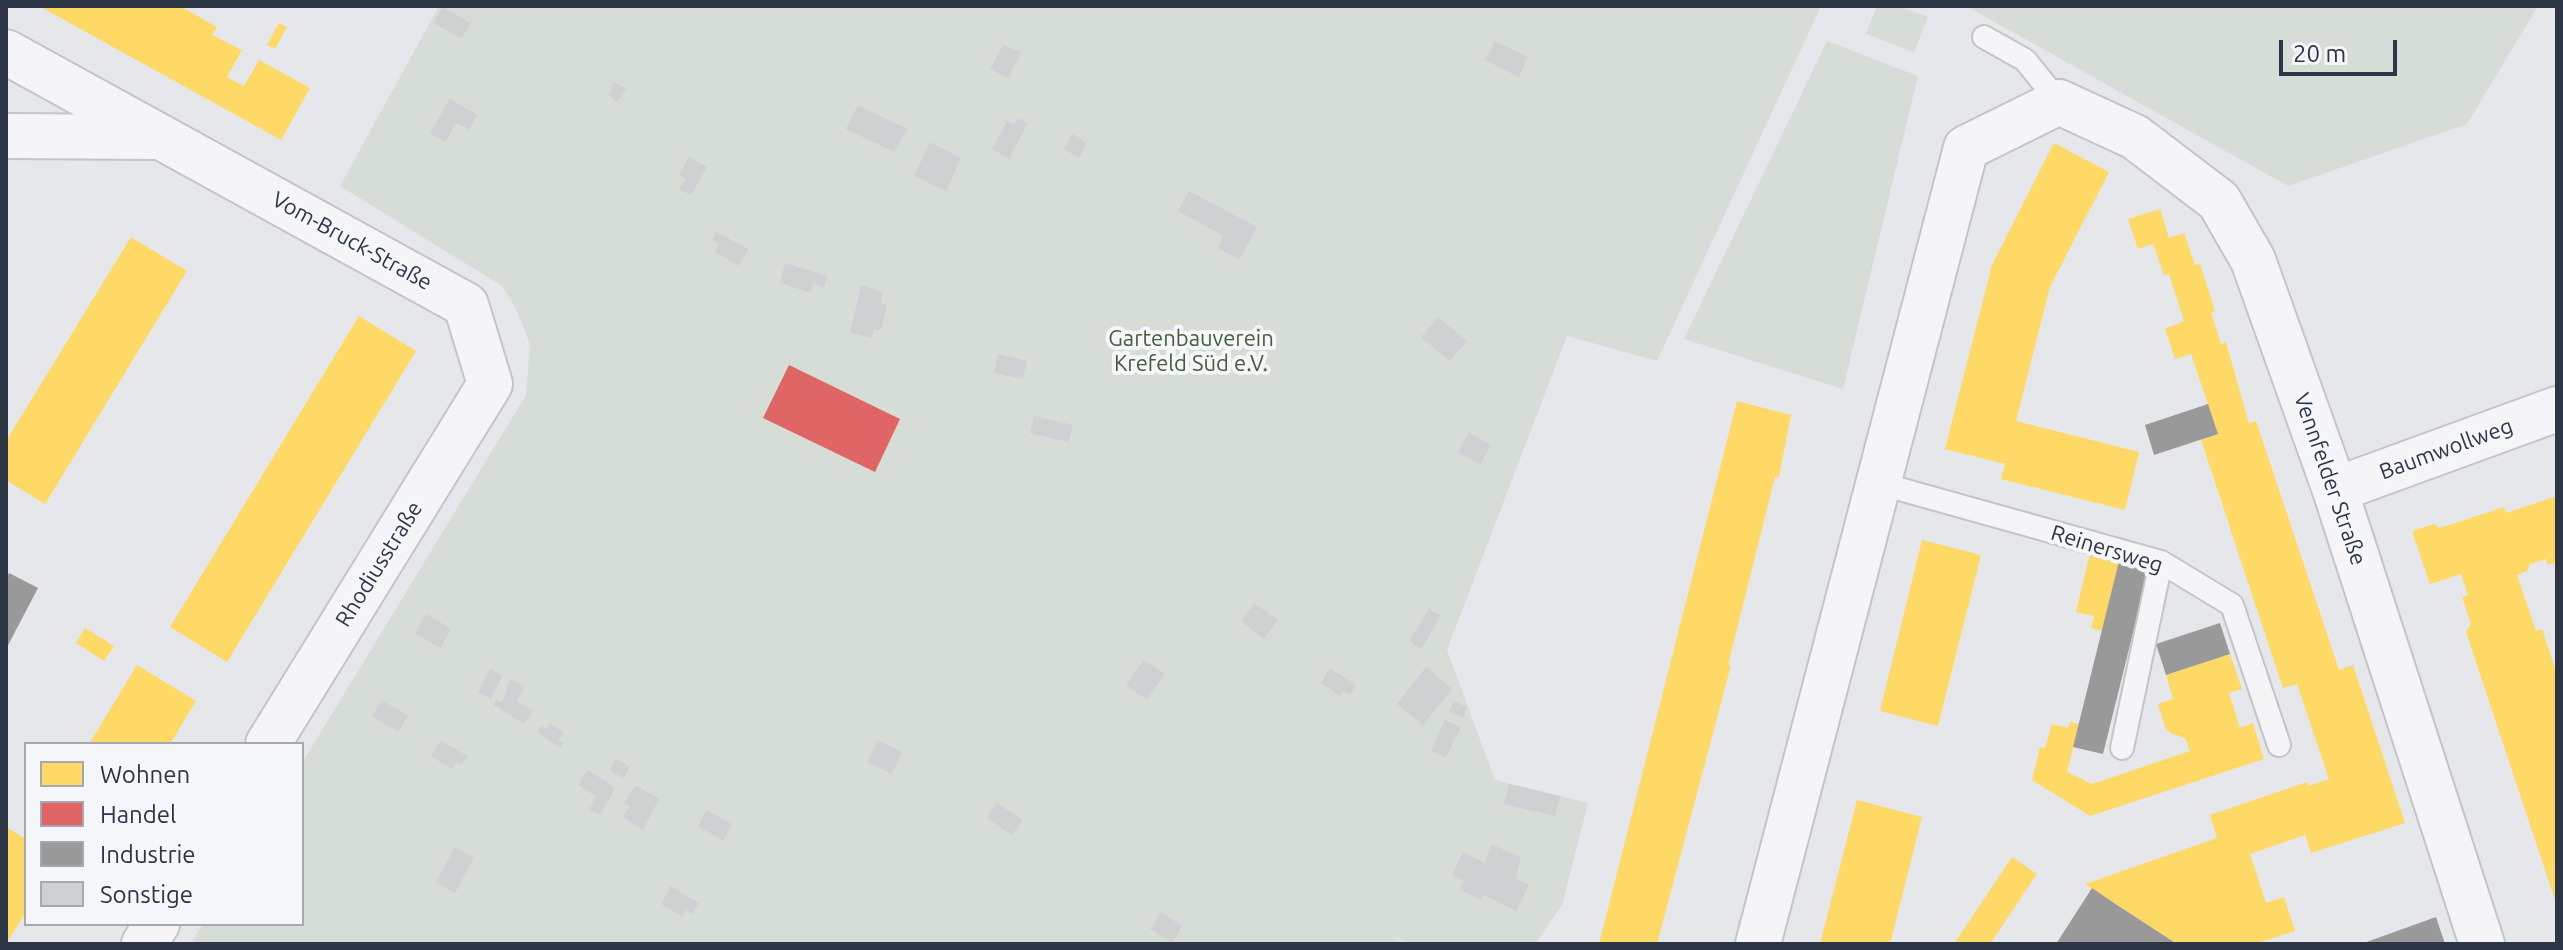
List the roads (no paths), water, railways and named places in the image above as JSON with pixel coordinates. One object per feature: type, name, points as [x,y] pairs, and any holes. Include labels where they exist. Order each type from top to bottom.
[{"type":"street","name":"Vom-Bruck-Straße","points":[[6,52],[466,305],[490,384]]},
{"type":"street","points":[[1758,944],[1966,148],[2059,102]]},
{"type":"street","name":"Vennfelder Straße","points":[[2059,102],[2135,137],[2219,201],[2253,260],[2335,490],[2482,944]]},
{"type":"street","points":[[6,136],[165,137]]},
{"type":"street","name":"Rhodiusstraße","points":[[269,742],[490,384]]},
{"type":"street","name":"Baumwollweg","points":[[2335,490],[2557,409]]},
{"type":"street","points":[[144,944],[156,926]]},
{"type":"lane","points":[[1984,37],[2025,60],[2059,102]]},
{"type":"lane","name":"Reinersweg","points":[[1878,483],[2161,562],[2232,605],[2279,745]]},
{"type":"lane","points":[[2122,748],[2161,562]]},
{"type":"park label","name":"Gartenbauverein Krefeld Süd e.V.","points":[[1191,352]]}]
